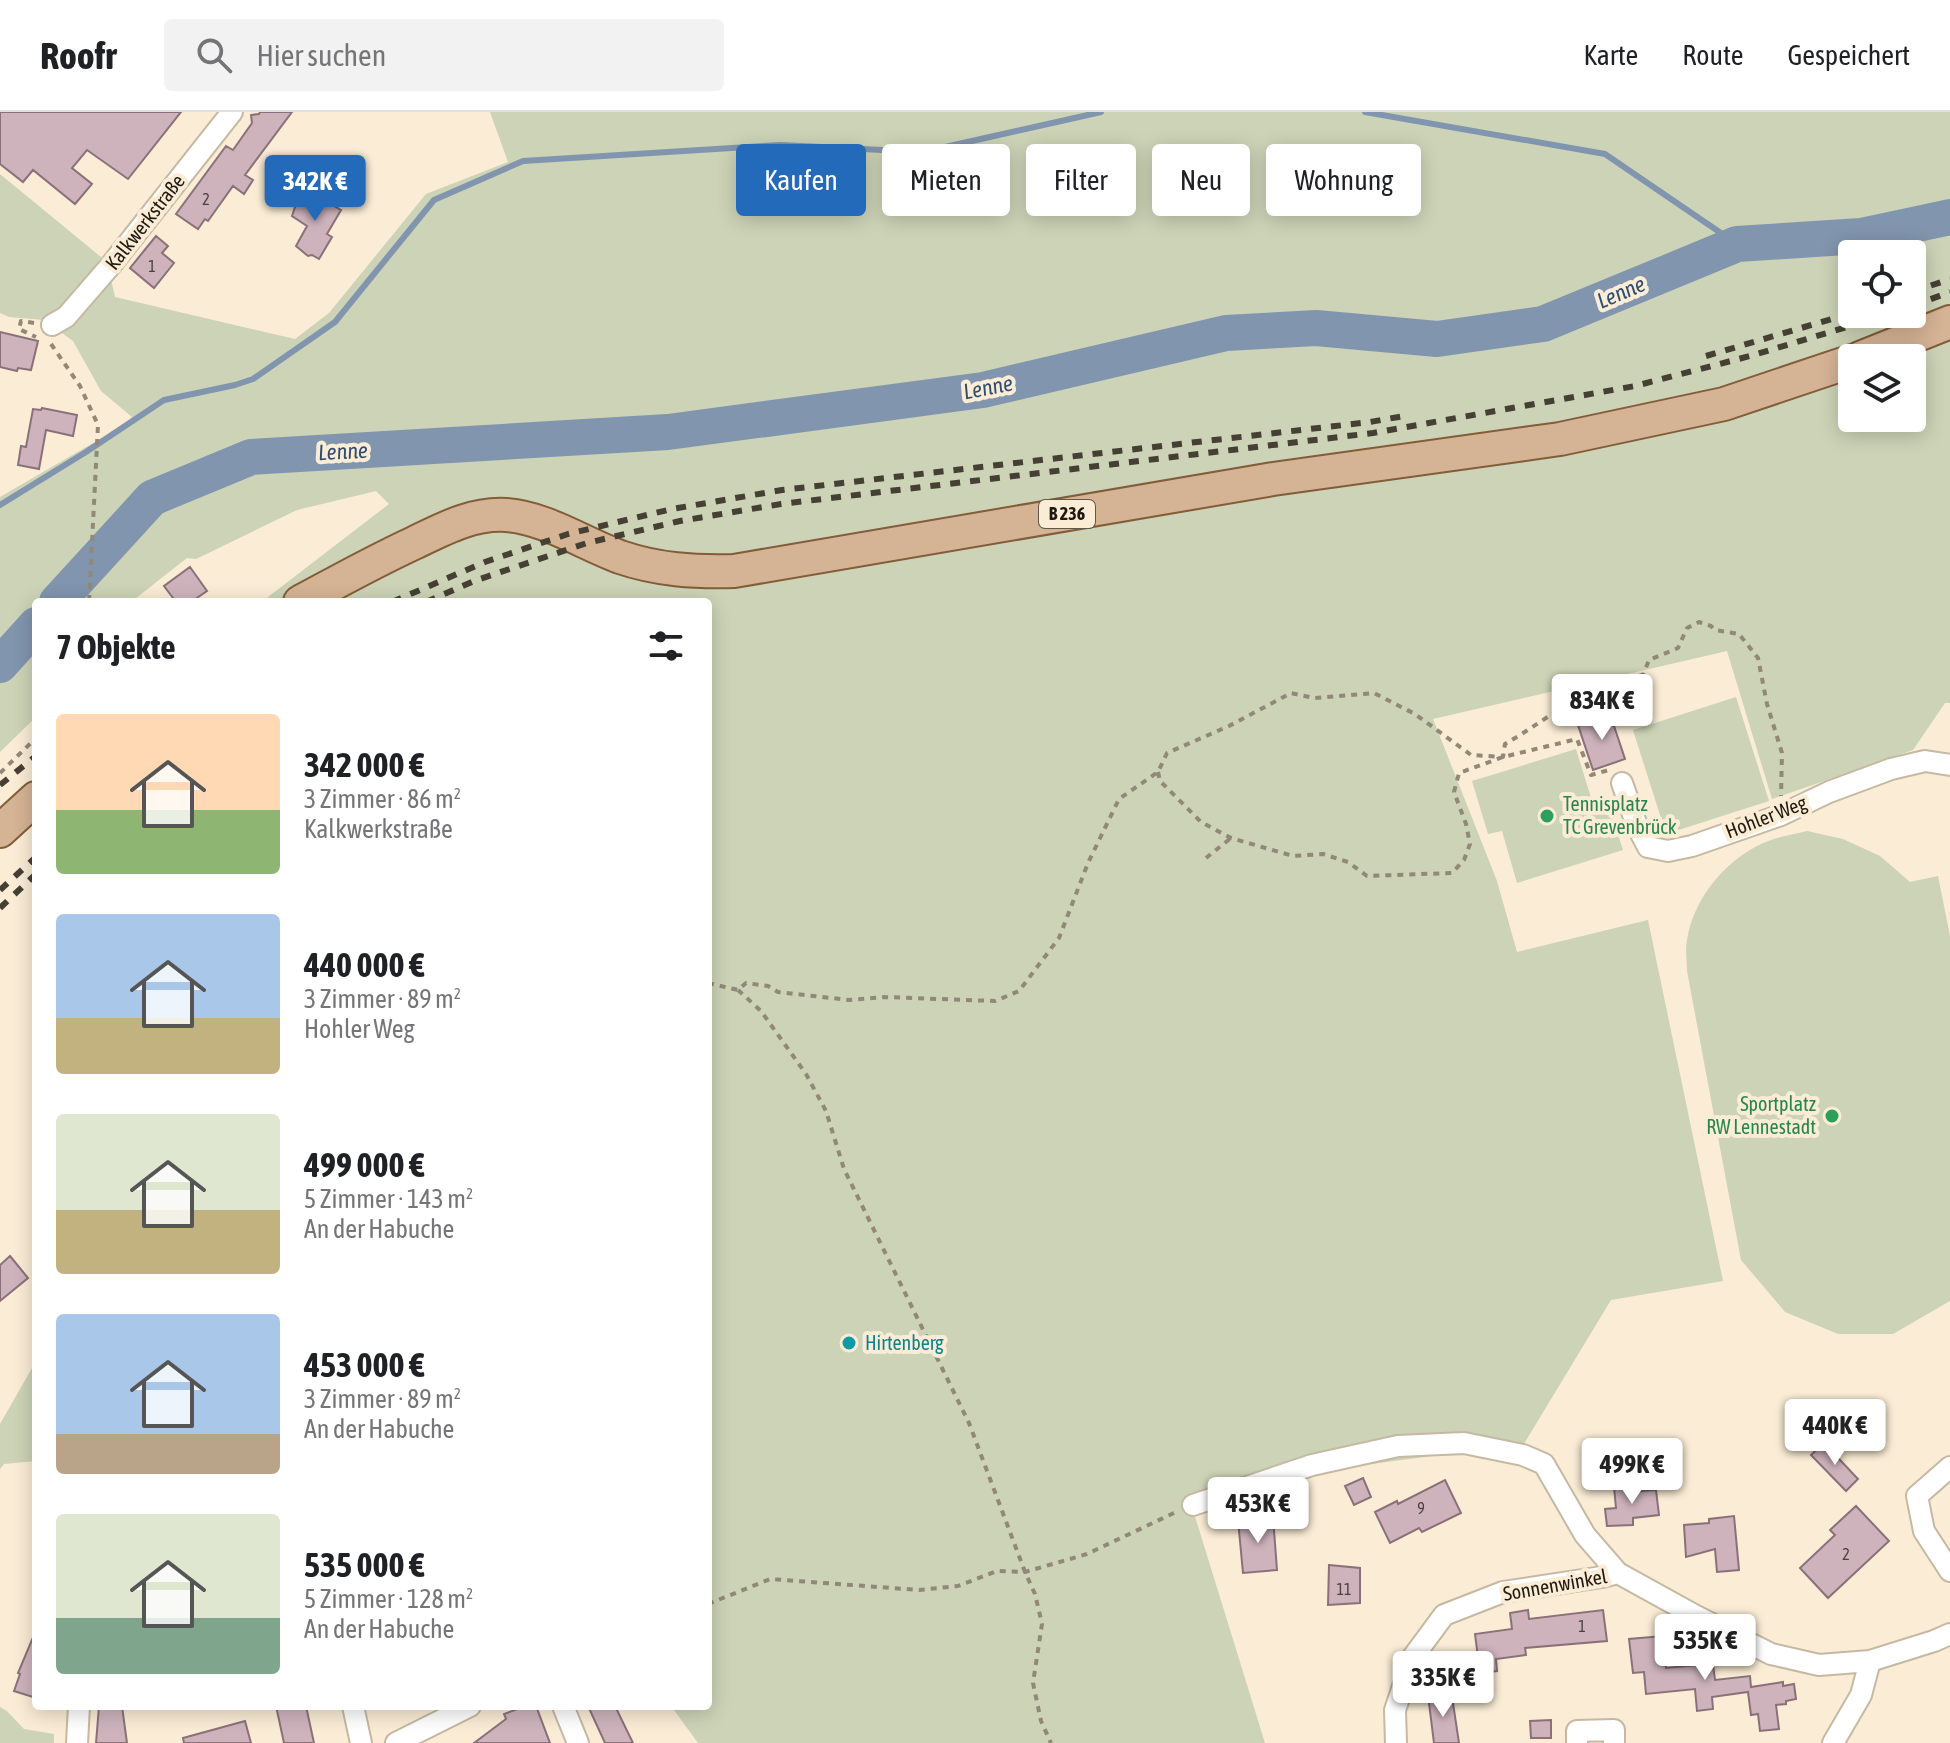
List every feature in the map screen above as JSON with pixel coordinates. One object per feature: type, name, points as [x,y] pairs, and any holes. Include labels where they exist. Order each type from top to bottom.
[{"type":"main road","points":[[1895,344],[1950,322]]},
{"type":"main road","name":"B 236","points":[[308,598],[457,523],[482,516],[525,518],[653,567],[734,571],[1273,479],[1560,439],[1724,404],[1838,366]]},
{"type":"main road","points":[[0,831],[32,802]]},
{"type":"street","name":"Kalkwerkstraße","points":[[52,325],[66,317],[111,265],[232,112]]},
{"type":"street","name":"Hohler Weg","points":[[1622,783],[1648,847],[1668,851],[1692,846],[1781,815],[1829,792],[1891,769],[1925,761],[1950,765]]},
{"type":"street","points":[[1193,1505],[1312,1465],[1398,1446],[1464,1443],[1523,1455],[1544,1464],[1585,1535],[1618,1573],[1771,1654],[1819,1665],[1870,1661],[1950,1634]]},
{"type":"street","points":[[1950,1467],[1917,1496],[1924,1531],[1950,1571]]},
{"type":"street","name":"Sonnenwinkel","points":[[1396,1743],[1395,1710],[1413,1657],[1444,1615],[1503,1592],[1618,1573]]},
{"type":"street","points":[[1833,1743],[1861,1695],[1870,1661]]},
{"type":"street","points":[[77,1743],[79,1710]]},
{"type":"street","points":[[354,1710],[361,1743]]},
{"type":"street","points":[[396,1743],[462,1710]]},
{"type":"street","points":[[565,1710],[578,1743]]},
{"type":"street","points":[[1577,1743],[1577,1731],[1614,1730],[1614,1743]]},
{"type":"path","points":[[52,325],[21,321],[19,329],[51,344],[80,386],[98,425],[89,598]]},
{"type":"path","points":[[1503,757],[1505,744],[1579,696],[1614,680],[1643,675],[1649,660],[1678,648],[1687,628],[1699,622],[1715,630],[1739,634],[1758,658],[1767,704],[1782,753],[1781,815]]},
{"type":"path","points":[[738,990],[746,983],[768,986],[778,992],[849,1000],[884,997],[995,1001],[1019,991],[1059,938],[1088,863],[1119,799],[1158,772],[1167,753],[1229,726],[1291,693],[1314,698],[1374,693],[1415,714],[1471,755],[1503,757]]},
{"type":"path","points":[[1158,772],[1160,781],[1201,822],[1231,838],[1293,856],[1323,854],[1348,862],[1367,876],[1452,873],[1464,860],[1470,844],[1454,792],[1459,773],[1503,757],[1577,739],[1591,775],[1609,769],[1615,785],[1622,783]]},
{"type":"path","points":[[0,773],[32,742]]},
{"type":"path","points":[[1206,858],[1231,838]]},
{"type":"path","points":[[712,984],[738,990],[761,1011],[806,1074],[826,1111],[844,1169],[969,1423],[1035,1594],[1042,1624],[1033,1683],[1041,1721],[1051,1743]]},
{"type":"path","points":[[712,1602],[770,1579],[919,1590],[958,1586],[997,1571],[1025,1572],[1087,1554],[1193,1505]]},
{"type":"green space","points":[[490,112],[1950,112],[1950,703],[1945,703],[1913,750],[1772,799],[1727,651],[1433,719],[1497,881],[1517,952],[1648,920],[1723,1281],[1611,1300],[1513,1462],[1463,1452],[1318,1471],[1193,1510],[1265,1743],[698,1743],[674,1710],[712,1710],[712,598],[269,598],[389,504],[376,491],[297,510],[196,559],[187,558],[136,598],[32,598],[32,721],[0,752],[0,497],[124,425],[132,417],[101,391],[73,341],[44,320],[9,317],[0,313],[0,174],[107,262],[115,297],[295,339],[329,313],[426,194],[508,162]]},
{"type":"green space","points":[[1736,697],[1769,801],[1666,834],[1633,730]]},
{"type":"green space","name":"Tennisplatz TC Grevenbrück","points":[[1576,749],[1592,801],[1606,797],[1623,850],[1517,883],[1502,831],[1488,834],[1472,781]]},
{"type":"green space","name":"Sportplatz RW Lennestadt","points":[[1807,831],[1843,839],[1880,856],[1910,882],[1938,876],[1950,936],[1950,1301],[1893,1334],[1838,1334],[1785,1312],[1741,1260],[1687,971],[1686,944],[1691,924],[1697,908],[1716,879],[1756,847]]},
{"type":"green space","points":[[32,1368],[32,1461],[4,1464],[0,1469],[0,1424]]},
{"type":"green space","points":[[0,1707],[24,1729],[54,1734],[54,1743],[0,1743]]},
{"type":"building","points":[[0,112],[181,112],[128,179],[87,150],[72,168],[92,184],[75,204],[33,170],[23,182],[0,164]]},
{"type":"building","points":[[292,112],[245,175],[253,180],[244,194],[233,186],[208,221],[205,219],[198,229],[176,214],[226,146],[233,150],[252,123],[251,115]]},
{"type":"building","points":[[307,190],[341,210],[327,234],[332,237],[319,259],[308,256],[296,246],[307,226],[292,216],[297,201],[300,202]]},
{"type":"building","points":[[156,236],[168,246],[162,253],[174,263],[154,288],[130,268]]},
{"type":"building","points":[[0,332],[38,341],[31,370],[0,367]]},
{"type":"building","points":[[33,409],[77,415],[73,436],[46,430],[39,469],[18,465],[21,446],[26,447]]},
{"type":"building","points":[[190,567],[207,591],[197,598],[173,598],[164,586]]},
{"type":"building","points":[[1610,714],[1625,759],[1593,770],[1578,725]]},
{"type":"building","points":[[10,1256],[28,1278],[0,1301],[0,1265]]},
{"type":"building","points":[[1824,1443],[1858,1479],[1846,1491],[1811,1455]]},
{"type":"building","points":[[1363,1478],[1371,1497],[1354,1505],[1345,1486]]},
{"type":"building","points":[[1445,1480],[1461,1513],[1422,1532],[1419,1528],[1390,1543],[1375,1512]]},
{"type":"building","points":[[1630,1486],[1630,1492],[1656,1490],[1659,1515],[1633,1518],[1633,1525],[1607,1526],[1605,1509],[1616,1508],[1614,1487]]},
{"type":"building","points":[[1856,1506],[1889,1541],[1828,1598],[1800,1568],[1835,1535],[1830,1530]]},
{"type":"building","points":[[1734,1516],[1739,1570],[1717,1572],[1715,1549],[1686,1557],[1684,1525],[1709,1523],[1709,1519]]},
{"type":"building","points":[[1273,1517],[1277,1570],[1243,1573],[1238,1520]]},
{"type":"building","points":[[1329,1565],[1360,1568],[1360,1603],[1328,1605]]},
{"type":"building","points":[[1528,1610],[1529,1619],[1603,1610],[1607,1641],[1525,1648],[1526,1655],[1496,1659],[1497,1671],[1480,1673],[1475,1634],[1512,1629],[1510,1613]]},
{"type":"building","points":[[1663,1636],[1666,1668],[1697,1665],[1696,1658],[1712,1657],[1715,1680],[1750,1676],[1751,1687],[1783,1682],[1783,1686],[1794,1684],[1796,1699],[1776,1705],[1779,1729],[1760,1731],[1758,1714],[1751,1715],[1748,1692],[1712,1697],[1713,1709],[1697,1711],[1695,1689],[1646,1694],[1644,1672],[1633,1673],[1629,1639]]},
{"type":"building","points":[[32,1640],[32,1697],[14,1691]]},
{"type":"building","points":[[1447,1692],[1449,1703],[1453,1703],[1459,1743],[1434,1743],[1428,1695]]},
{"type":"building","points":[[99,1710],[123,1710],[127,1743],[96,1743]]},
{"type":"building","points":[[277,1710],[307,1710],[314,1743],[284,1743]]},
{"type":"building","points":[[515,1710],[538,1710],[550,1743],[474,1743],[506,1719],[504,1714]]},
{"type":"building","points":[[590,1710],[617,1710],[633,1743],[605,1743]]},
{"type":"building","points":[[1551,1720],[1551,1738],[1531,1738],[1530,1721]]},
{"type":"building","points":[[245,1721],[251,1743],[184,1743],[183,1738]]},
{"type":"waterway","points":[[0,505],[164,400],[253,379],[335,322],[434,200],[523,161],[780,145],[923,152],[1101,112]]},
{"type":"waterway","points":[[1365,112],[1605,154],[1737,244]]},
{"type":"waterway","name":"Lenne","points":[[61,598],[152,498],[251,457],[668,432],[983,390],[1226,333],[1316,328],[1437,339],[1543,324],[1737,244],[1861,236],[1950,217]]},
{"type":"waterway","name":"Lenne","points":[[0,665],[32,629]]},
{"type":"railway","points":[[1926,287],[1950,279]]},
{"type":"railway","points":[[1926,301],[1950,292]]},
{"type":"railway","points":[[1706,356],[1838,317]]},
{"type":"railway","points":[[435,598],[474,581],[587,543],[680,521],[781,504],[1373,433],[1635,386],[1843,328]]},
{"type":"railway","points":[[401,598],[485,562],[568,534],[672,509],[782,490],[1404,416]]},
{"type":"railway","points":[[0,785],[32,759]]},
{"type":"railway","points":[[0,890],[32,861]]},
{"type":"railway","points":[[0,908],[32,878]]},
{"type":"place","name":"Tennisplatz TC Grevenbrück","points":[[1547,816]]},
{"type":"place","name":"Sportplatz RW Lennestadt","points":[[1832,1116]]},
{"type":"place","name":"Hirtenberg","points":[[849,1343]]}]
